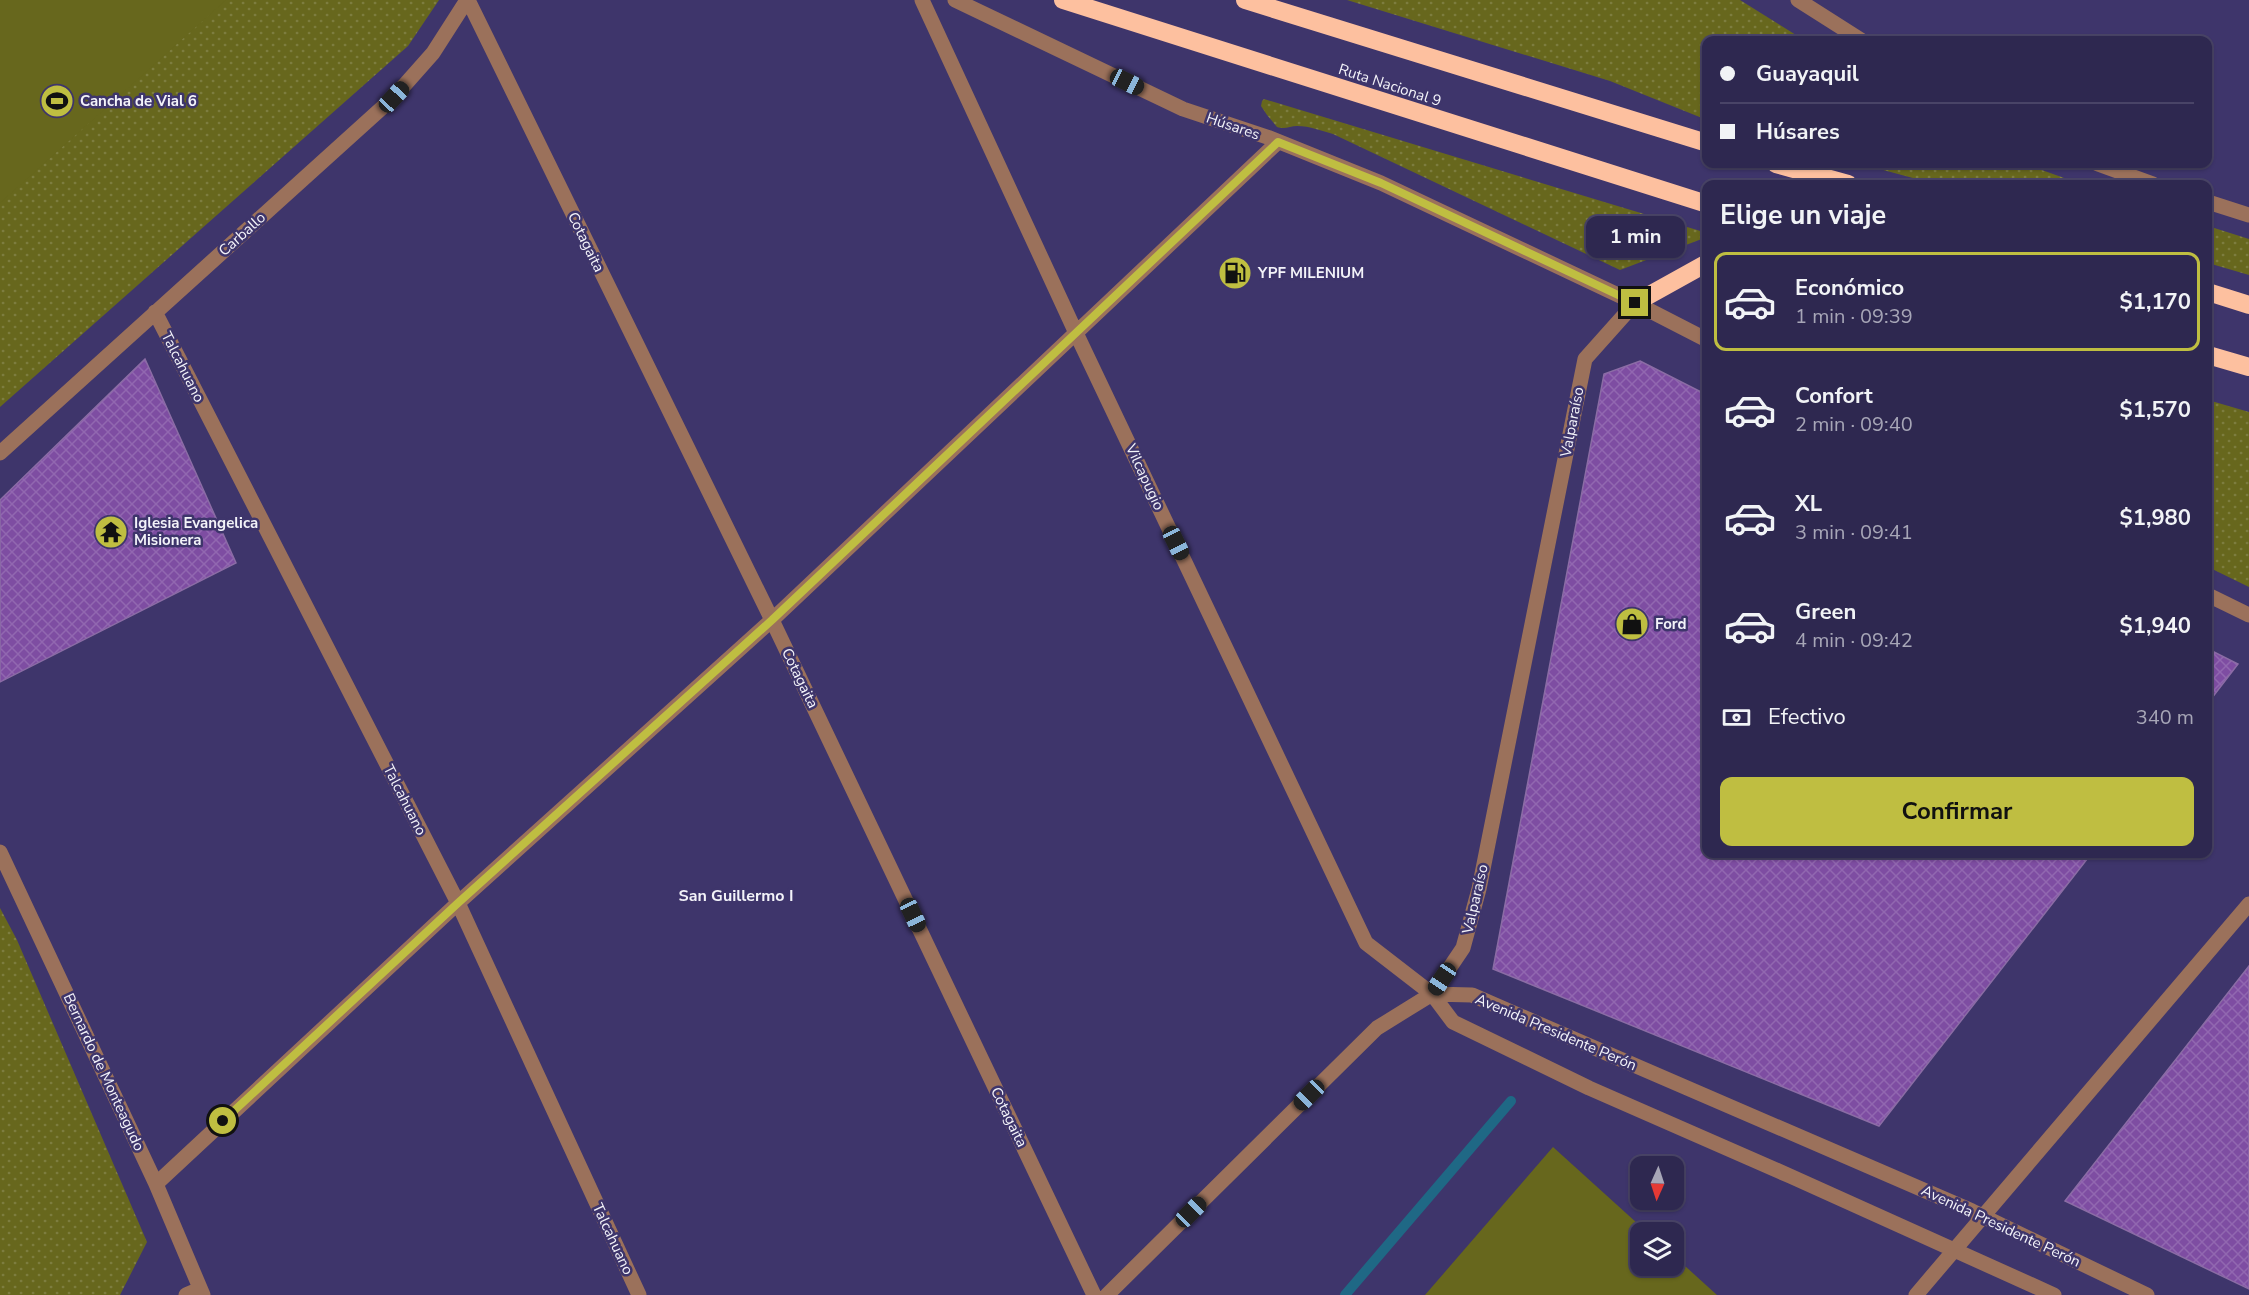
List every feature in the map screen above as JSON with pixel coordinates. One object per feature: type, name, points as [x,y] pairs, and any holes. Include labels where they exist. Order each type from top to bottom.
[{"type":"highway","name":"Ruta Nacional 9","points":[[1063,0],[1702,202]]},
{"type":"highway","points":[[1245,0],[1702,141]]},
{"type":"highway","points":[[1790,168],[1834,180]]},
{"type":"highway","points":[[1635,303],[1702,265]]},
{"type":"highway","points":[[2212,293],[2249,304]]},
{"type":"highway","points":[[2212,356],[2249,367]]},
{"type":"street","name":"Carballo","points":[[0,453],[394,97],[433,53],[467,0]]},
{"type":"street","name":"Cotagaita","points":[[467,0],[772,620],[1094,1295]]},
{"type":"street","name":"Vilcapugio","points":[[922,0],[1076,333],[1366,943],[1432,994]]},
{"type":"street","name":"Húsares","points":[[955,0],[1183,109],[1278,142],[1381,183],[1635,303],[1702,337]]},
{"type":"street","points":[[1798,0],[1855,36]]},
{"type":"street","points":[[156,1184],[458,903],[772,620],[1278,142]]},
{"type":"street","points":[[2109,168],[2142,180]]},
{"type":"street","points":[[2212,203],[2249,215]]},
{"type":"street","name":"Valparaíso","points":[[1107,1295],[1377,1028],[1432,994],[1463,948],[1479,889],[1585,358],[1635,303]]},
{"type":"street","name":"Talcahuano","points":[[155,312],[458,903],[639,1295]]},
{"type":"street","points":[[2212,597],[2249,615]]},
{"type":"street","name":"Bernardo de Monteagudo","points":[[0,852],[156,1184],[202,1292]]},
{"type":"street","points":[[1916,1295],[2249,904]]},
{"type":"street","name":"Avenida Presidente Perón","points":[[1432,994],[1472,995],[1983,1216],[2147,1295]]},
{"type":"street","name":"Avenida Presidente Perón","points":[[1432,994],[1453,1022],[1588,1088],[2054,1295]]},
{"type":"street","points":[[186,1295],[202,1292]]},
{"type":"shaded area","points":[[0,0],[439,0],[408,46],[0,407]]},
{"type":"shaded area","name":"Cancha de Vial 6","points":[[0,0],[226,0],[0,203]]},
{"type":"shaded area","points":[[1347,0],[1740,0],[1798,36],[1702,36],[1702,118],[1610,81]]},
{"type":"shaded area","points":[[1264,99],[1702,231],[1702,239],[1620,270],[1333,134],[1302,126],[1277,127],[1261,106]]},
{"type":"shaded area","points":[[1876,168],[2036,168],[2070,180],[1920,180]]},
{"type":"shaded area","points":[[2212,227],[2249,239],[2249,275],[2212,264]]},
{"type":"shaded area","points":[[2212,401],[2249,412],[2249,587],[2212,569]]},
{"type":"shaded area","points":[[0,908],[17,940],[147,1242],[120,1295],[0,1295]]},
{"type":"shaded area","points":[[1553,1147],[1636,1222],[1630,1222],[1630,1276],[1684,1276],[1684,1265],[1717,1295],[1425,1295]]},
{"type":"building","name":"Iglesia Evangelica Misionera","points":[[145,359],[236,563],[0,682],[0,500]]},
{"type":"building","name":"Ford","points":[[1640,361],[1702,392],[1702,858],[2088,858],[1879,1126],[1493,969],[1604,374]]},
{"type":"building","points":[[2212,651],[2238,664],[2212,698]]},
{"type":"building","points":[[2249,966],[2249,1289],[2065,1201]]},
{"type":"waterway","points":[[1345,1295],[1511,1101]]},
{"type":"place","name":"Cancha de Vial 6","points":[[57,101]]},
{"type":"place","name":"YPF MILENIUM","points":[[1235,273]]},
{"type":"place","name":"Iglesia Evangelica Misionera","points":[[111,532]]},
{"type":"place","name":"Ford","points":[[1632,624]]},
{"type":"district","name":"San Guillermo I","points":[[736,895]]},
{"type":"route","points":[[223,1121],[458,903],[772,620],[1278,142],[1381,183],[1635,303]]}]
